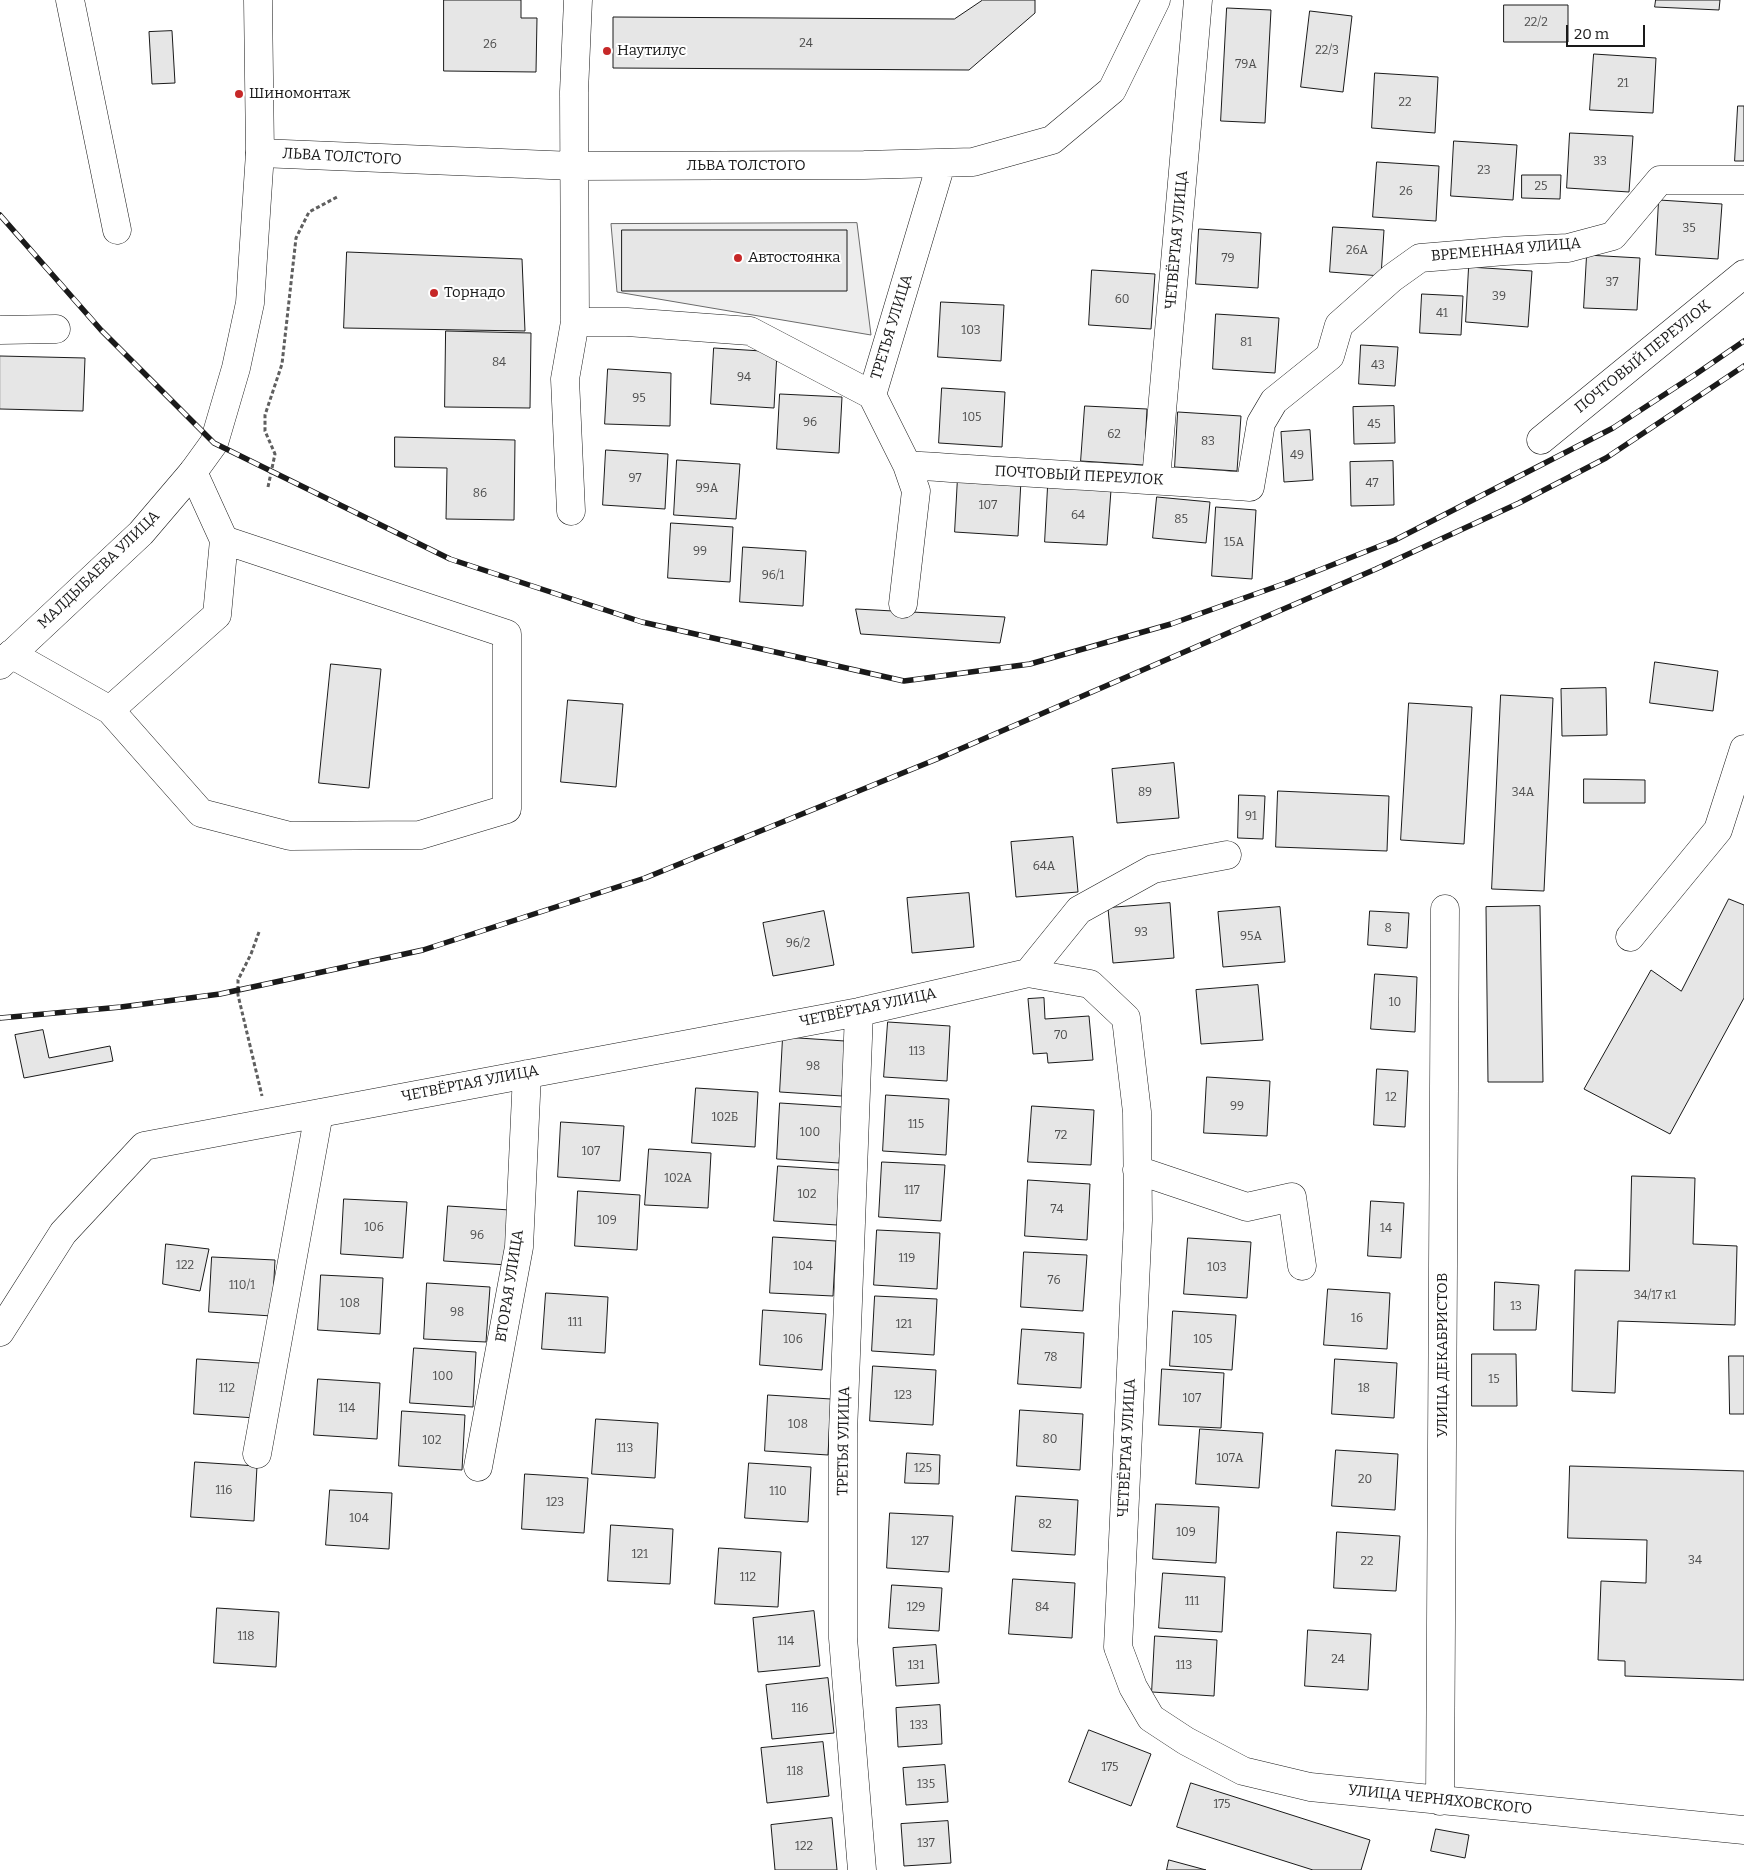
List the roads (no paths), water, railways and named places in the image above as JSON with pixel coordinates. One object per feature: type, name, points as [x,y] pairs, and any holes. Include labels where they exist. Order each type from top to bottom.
[{"type":"street","points":[[70,0],[117,230]]},
{"type":"street","name":"МАЛДЫБАЕВА УЛИЦА","points":[[6,659],[141,533],[193,472],[214,442],[236,368],[250,303],[260,153],[258,0]]},
{"type":"street","points":[[571,511],[565,379],[575,322],[574,92],[578,0]]},
{"type":"street","name":"ЛЬВА ТОЛСТОГО","points":[[260,153],[574,166],[941,164],[973,162],[1052,140],[1112,90],[1156,0]]},
{"type":"street","name":"ЧЕТВЁРТАЯ УЛИЦА","points":[[1156,479],[1198,0]]},
{"type":"street","name":"ТРЕТЬЯ УЛИЦА","points":[[903,604],[916,490],[907,466],[872,395],[941,164]]},
{"type":"street","name":"ВРЕМЕННАЯ УЛИЦА","points":[[1250,487],[1261,423],[1274,401],[1330,356],[1339,325],[1392,278],[1420,258],[1568,248],[1613,236],[1660,180],[1744,180]]},
{"type":"street","name":"ПОЧТОВЫЙ ПЕРЕУЛОК","points":[[1541,440],[1744,274]]},
{"type":"street","points":[[575,322],[627,322],[750,331],[872,395]]},
{"type":"street","points":[[0,330],[56,330]]},
{"type":"street","name":"ПОЧТОВЫЙ ПЕРЕУЛОК","points":[[907,466],[1048,475],[1156,479],[1250,487]]},
{"type":"street","points":[[110,710],[217,615],[224,540],[193,472]]},
{"type":"street","points":[[6,659],[110,710],[201,813],[290,836],[420,835],[507,809],[507,634],[224,540]]},
{"type":"street","points":[[1630,937],[1718,830],[1744,748]]},
{"type":"street","points":[[1028,973],[1079,910],[1152,869],[1227,855]]},
{"type":"street","name":"УЛИЦА ДЕКАБРИСТОВ","points":[[1440,1801],[1445,910]]},
{"type":"street","name":"ЧЕТВЁРТАЯ УЛИЦА","points":[[0,1332],[63,1232],[144,1146],[859,1012],[1028,973],[1090,984],[1126,1018],[1136,1112],[1138,1220],[1118,1648],[1132,1687],[1151,1718]]},
{"type":"street","name":"ТРЕТЬЯ УЛИЦА","points":[[859,1012],[843,1433],[843,1638],[862,1870]]},
{"type":"street","name":"ВТОРАЯ УЛИЦА","points":[[478,1467],[518,1246],[527,1074]]},
{"type":"street","points":[[257,1454],[319,1112]]},
{"type":"street","points":[[1137,1170],[1247,1207],[1292,1197],[1302,1266]]},
{"type":"street","name":"УЛИЦА ЧЕРНЯХОВСКОГО","points":[[1151,1718],[1186,1741],[1243,1771],[1310,1788],[1744,1830]]},
{"type":"railway","points":[[0,215],[101,330],[214,443],[450,559],[642,622],[904,681],[1030,664],[1171,624],[1289,582],[1395,540],[1613,428],[1744,341]]},
{"type":"railway","points":[[0,1018],[121,1007],[220,994],[345,967],[423,950],[645,878],[937,759],[1376,569],[1519,503],[1606,458],[1744,366]]},
{"type":"place","name":"Наутилус","points":[[607,51]]},
{"type":"place","name":"Шиномонтаж","points":[[239,94]]},
{"type":"place","name":"Автостоянка","points":[[738,258]]},
{"type":"place","name":"Торнадо","points":[[434,293]]}]
